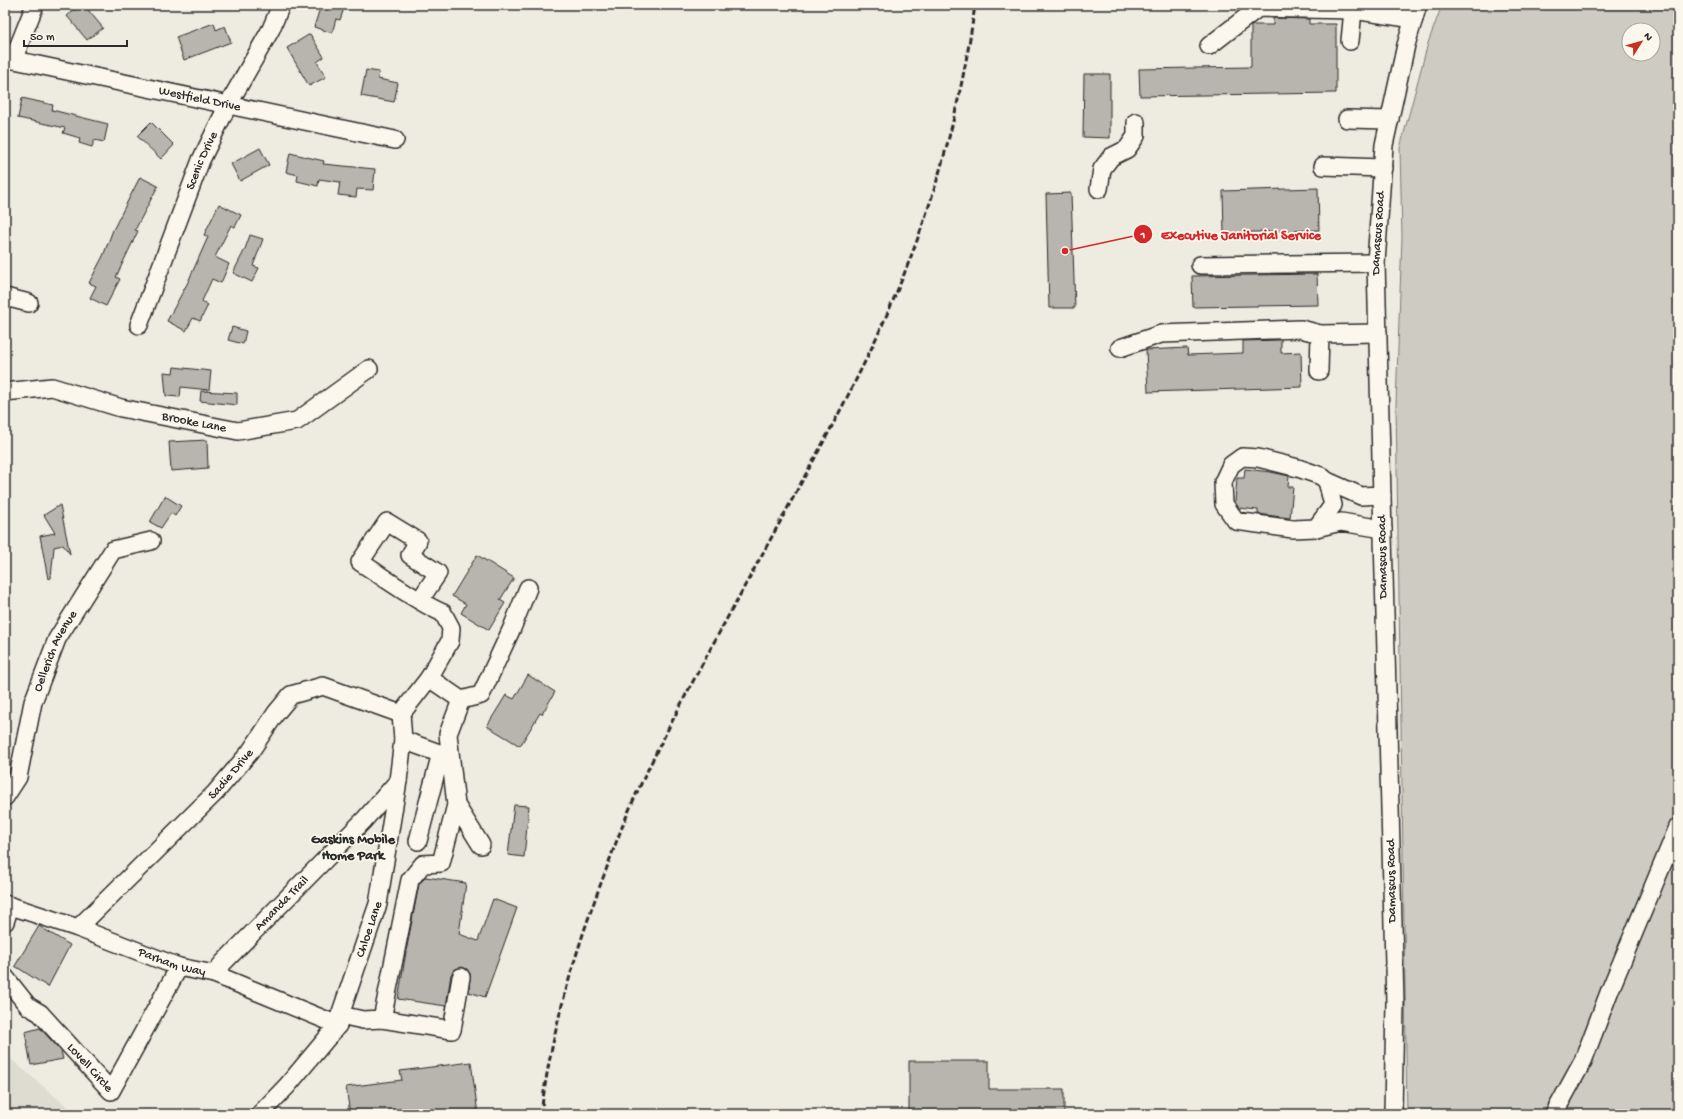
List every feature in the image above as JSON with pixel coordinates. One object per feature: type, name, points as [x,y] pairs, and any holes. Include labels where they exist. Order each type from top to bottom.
[{"type":"street","points":[[9,59],[35,5]]},
{"type":"street","name":"Scenic Drive","points":[[139,325],[201,160],[228,105],[271,29],[281,5]]},
{"type":"street","points":[[1209,46],[1258,8],[1416,12]]},
{"type":"street","points":[[1350,41],[1353,10]]},
{"type":"street","name":"Damascus Road","points":[[1393,1114],[1395,1003],[1376,263],[1384,145],[1406,46],[1416,12]]},
{"type":"street","name":"Westfield Drive","points":[[9,59],[395,140]]},
{"type":"street","points":[[1347,119],[1390,120]]},
{"type":"street","points":[[1099,190],[1102,169],[1111,157],[1128,149],[1136,136],[1136,122]]},
{"type":"street","points":[[1323,166],[1383,168]]},
{"type":"street","points":[[1200,265],[1376,263]]},
{"type":"street","points":[[5,297],[29,303]]},
{"type":"street","points":[[1120,348],[1161,334],[1301,329],[1320,334],[1378,333]]},
{"type":"street","points":[[1319,371],[1320,334]]},
{"type":"street","name":"Brooke Lane","points":[[5,392],[52,387],[121,408],[238,431],[297,421],[369,369]]},
{"type":"street","points":[[1382,495],[1361,496],[1327,481],[1321,476],[1298,468],[1258,458],[1242,457],[1230,465],[1223,482],[1224,504],[1236,522],[1293,529],[1316,528],[1341,522],[1382,529]]},
{"type":"street","points":[[1316,528],[1333,505],[1327,481]]},
{"type":"street","points":[[401,714],[429,678],[450,641],[451,628],[443,613],[420,600],[360,562],[387,522],[418,541],[410,555],[438,573],[420,600]]},
{"type":"street","name":"Oellerich Avenue","points":[[5,797],[18,776],[33,702],[58,639],[113,550],[151,541]]},
{"type":"street","points":[[429,678],[461,700],[481,695],[512,628],[528,588]]},
{"type":"street","name":"Sadie Drive","points":[[78,928],[215,793],[250,752],[276,713],[291,695],[323,686],[401,714]]},
{"type":"street","points":[[418,841],[445,755],[448,734],[461,700]]},
{"type":"street","name":"Chloe Lane","points":[[260,1114],[287,1086],[339,1020],[378,904],[398,781],[403,740],[401,714]]},
{"type":"street","points":[[403,740],[445,755]]},
{"type":"street","points":[[445,755],[456,805],[481,845]]},
{"type":"street","name":"Amanda Trail","points":[[214,974],[223,963],[364,820],[398,781]]},
{"type":"street","points":[[382,1019],[410,880],[423,864],[441,863],[456,805]]},
{"type":"street","points":[[1554,1114],[1583,1061],[1610,990],[1678,826]]},
{"type":"street","points":[[5,922],[7,905]]},
{"type":"street","name":"Parham Way","points":[[7,905],[78,928],[179,967],[214,974],[339,1020],[382,1019],[452,1030],[461,977]]},
{"type":"street","name":"Lovell Circle","points":[[5,977],[28,1006],[40,1013],[111,1091],[179,967]]},
{"type":"shaded area","points":[[1442,5],[1678,5],[1678,1114],[1407,1114],[1396,404],[1402,237],[1400,148],[1428,43]]},
{"type":"shaded area","points":[[5,1054],[76,1114],[5,1114]]},
{"type":"building","points":[[80,5],[84,5],[103,28],[87,40],[67,16]]},
{"type":"building","points":[[321,5],[345,5],[340,20],[336,19],[332,33],[314,27]]},
{"type":"building","points":[[1273,18],[1309,19],[1309,24],[1336,24],[1336,93],[1140,96],[1139,69],[1251,67],[1251,26],[1273,25]]},
{"type":"building","points":[[214,23],[216,30],[225,26],[231,42],[184,60],[176,37]]},
{"type":"building","points":[[310,34],[324,57],[317,62],[326,77],[309,86],[287,48]]},
{"type":"building","points":[[366,70],[379,72],[378,79],[398,83],[394,102],[361,96]]},
{"type":"building","points":[[1084,74],[1110,74],[1110,138],[1083,137]]},
{"type":"building","points":[[22,98],[53,105],[52,110],[108,124],[104,142],[94,140],[92,147],[79,143],[80,138],[63,133],[65,128],[18,118]]},
{"type":"building","points":[[151,122],[174,145],[161,159],[137,136]]},
{"type":"building","points":[[260,148],[269,165],[240,181],[231,164]]},
{"type":"building","points":[[290,153],[324,161],[323,164],[375,169],[373,190],[357,189],[356,197],[338,195],[340,182],[319,179],[318,186],[297,181],[298,175],[286,172]]},
{"type":"building","points":[[140,177],[158,186],[135,230],[138,231],[116,277],[120,279],[106,306],[90,298],[96,286],[89,283],[103,256],[113,230]]},
{"type":"building","points":[[1318,188],[1319,230],[1224,233],[1223,191]]},
{"type":"building","points":[[1071,193],[1075,308],[1049,308],[1046,194]]},
{"type":"building","points":[[219,204],[241,215],[235,227],[231,225],[215,257],[229,264],[221,283],[212,279],[202,301],[208,305],[200,321],[193,318],[186,331],[167,321],[188,282],[208,237],[204,235]]},
{"type":"building","points":[[250,235],[263,239],[253,266],[259,268],[252,282],[233,273]]},
{"type":"building","points":[[1317,274],[1318,305],[1193,307],[1192,276]]},
{"type":"building","points":[[232,327],[246,331],[243,344],[228,340]]},
{"type":"building","points":[[1281,340],[1281,353],[1301,352],[1302,387],[1148,392],[1146,350],[1187,348],[1188,355],[1243,353],[1243,341]]},
{"type":"building","points":[[174,367],[211,371],[209,390],[181,387],[180,397],[166,396],[164,372],[173,373]]},
{"type":"building","points":[[201,391],[237,393],[237,405],[200,401]]},
{"type":"building","points":[[207,440],[208,468],[171,471],[169,442]]},
{"type":"building","points":[[1245,469],[1289,476],[1288,487],[1293,487],[1290,518],[1258,514],[1258,510],[1239,508],[1235,502],[1237,478],[1244,478]]},
{"type":"building","points":[[165,496],[181,506],[175,516],[171,513],[161,528],[150,522]]},
{"type":"building","points":[[60,505],[70,554],[63,545],[54,547],[51,578],[48,579],[40,536],[55,533],[44,515]]},
{"type":"building","points":[[477,555],[514,578],[500,600],[505,603],[489,630],[461,613],[466,604],[452,596]]},
{"type":"building","points":[[528,675],[555,692],[520,746],[487,726],[506,695],[514,699]]},
{"type":"building","points":[[514,805],[529,806],[524,857],[508,855]]},
{"type":"building","points":[[426,877],[466,883],[459,934],[478,941],[493,899],[517,908],[485,997],[469,992],[470,974],[467,969],[462,967],[454,970],[451,975],[446,1006],[398,999],[419,884]]},
{"type":"building","points":[[39,926],[70,945],[48,987],[15,966]]},
{"type":"building","points":[[40,1028],[61,1051],[63,1059],[31,1065],[25,1032]]},
{"type":"building","points":[[909,1061],[989,1061],[989,1089],[1064,1089],[1064,1114],[909,1114]]},
{"type":"building","points":[[471,1062],[478,1114],[350,1114],[346,1087],[402,1080],[400,1071]]},
{"type":"railway","points":[[541,1114],[551,1052],[575,960],[595,899],[618,838],[640,786],[698,671],[854,385],[900,284],[926,216],[937,182],[963,76],[975,5]]},
{"type":"place","name":"Executive Janitorial Service","points":[[1065,251]]},
{"type":"district","name":"Gaskins Mobile Home Park","points":[[353,848]]}]
